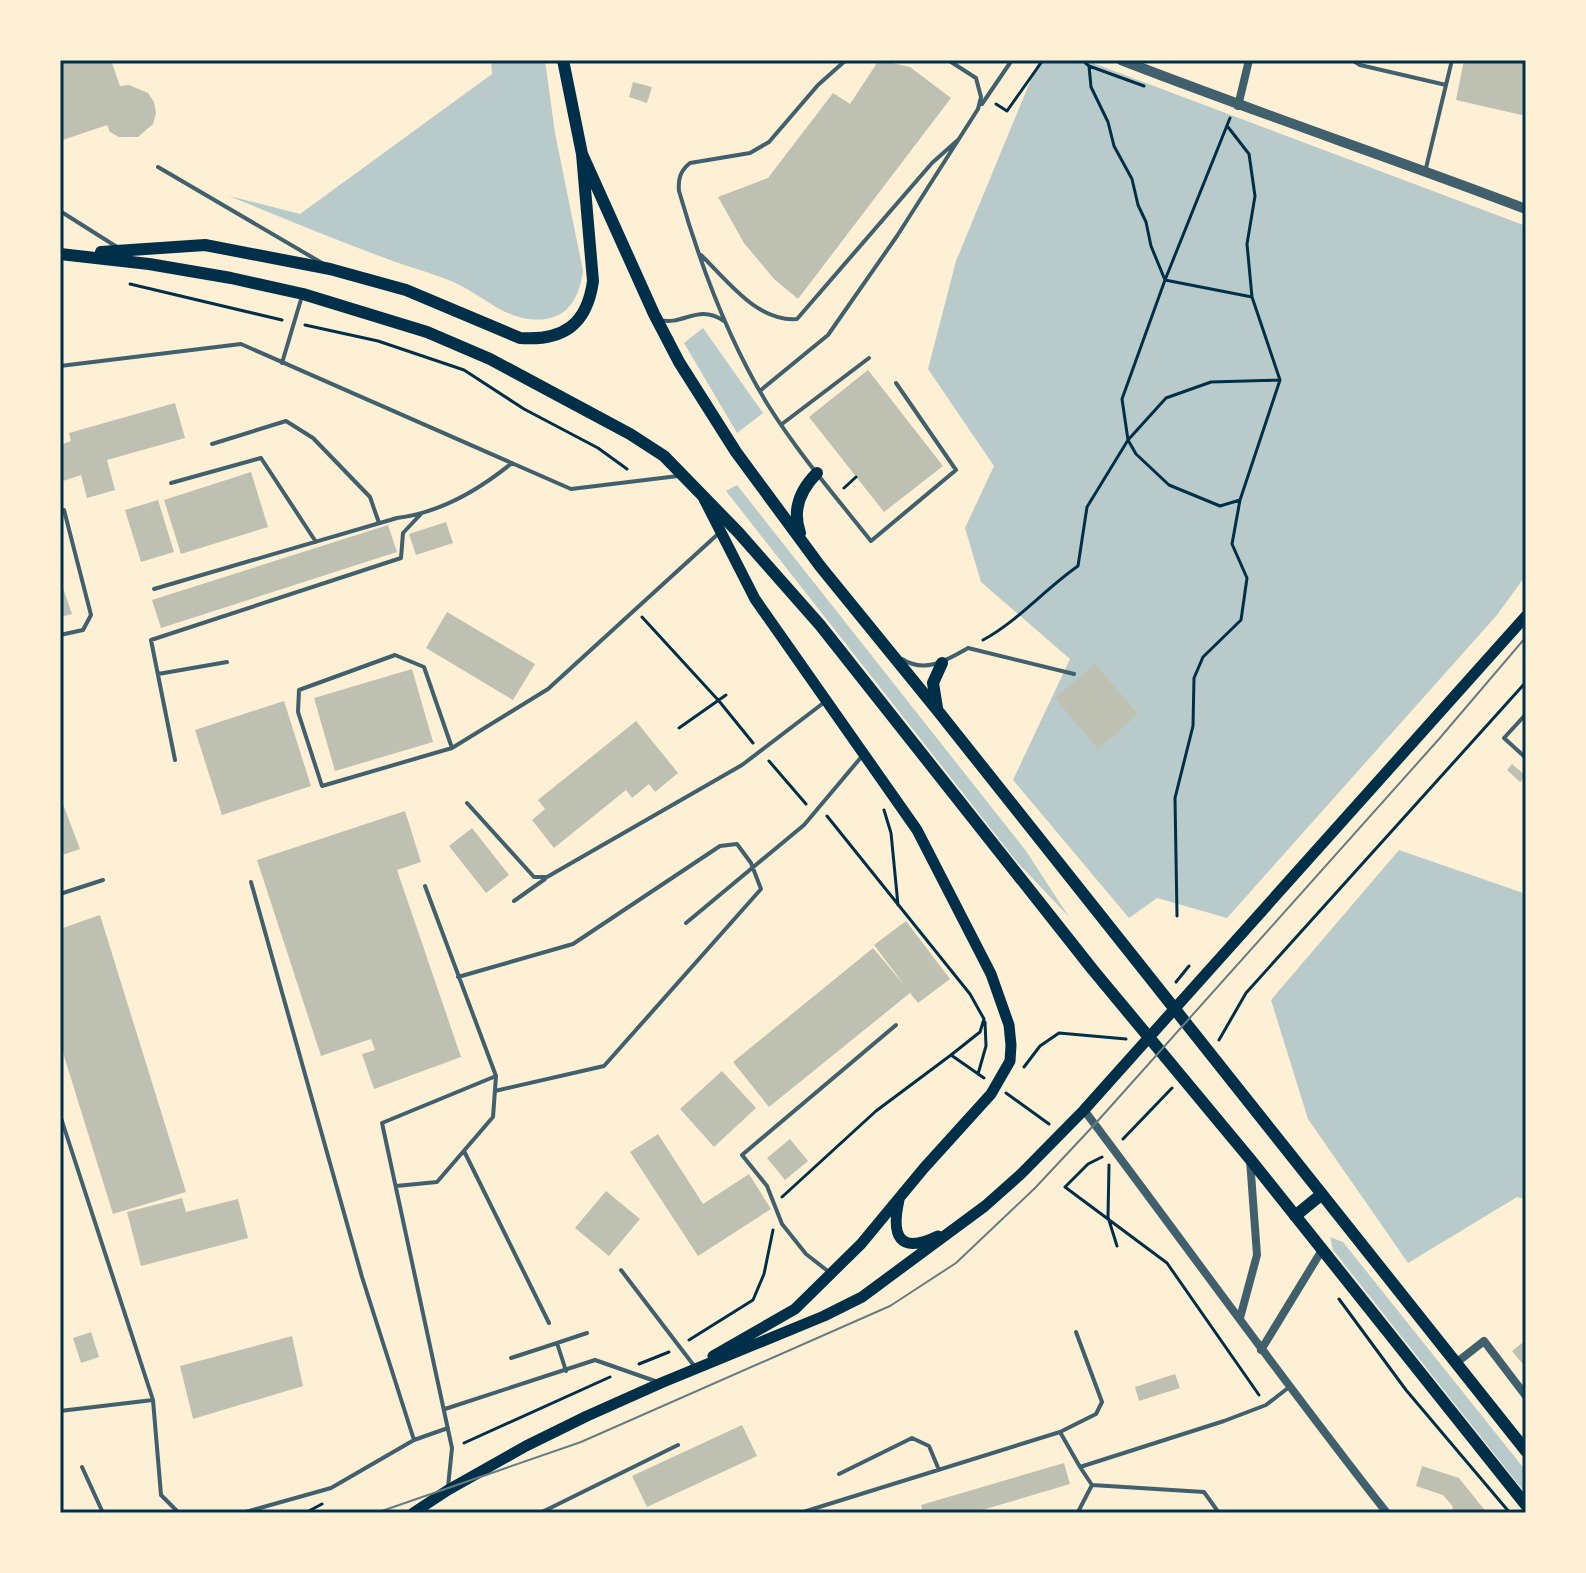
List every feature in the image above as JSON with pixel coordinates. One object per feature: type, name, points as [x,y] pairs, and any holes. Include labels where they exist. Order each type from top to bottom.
[{"type":"main road","points":[[65,254],[205,245],[330,269],[406,290],[508,334],[530,338],[561,333],[582,315],[593,281],[582,154],[563,60]]},
{"type":"main road","points":[[582,154],[654,314],[679,362],[736,452],[820,566],[1526,1451]]},
{"type":"main road","points":[[65,254],[218,276],[303,294],[427,332],[490,359],[648,444],[685,475],[820,625],[1093,970],[1250,1159],[1526,1505]]},
{"type":"main road","points":[[817,473],[806,484],[795,518],[803,539],[820,566]]},
{"type":"main road","points":[[695,1368],[795,1309],[861,1244],[996,1086],[1012,1052],[1009,1025],[1000,995],[980,949],[917,830],[755,599],[702,495]]},
{"type":"main road","points":[[413,1513],[526,1446],[695,1368],[846,1306],[965,1223],[1021,1174],[1084,1110],[1526,616]]},
{"type":"main road","points":[[938,711],[933,683],[942,663]]},
{"type":"main road","points":[[1295,1216],[1322,1194]]},
{"type":"main road","points":[[900,1195],[895,1232],[908,1244],[918,1245],[965,1223]]},
{"type":"street","points":[[1121,60],[1238,106],[1526,209]]},
{"type":"street","points":[[1238,106],[1249,60]]},
{"type":"street","points":[[1084,1110],[1240,1318],[1288,1388],[1387,1513]]},
{"type":"street","points":[[1240,1318],[1257,1255],[1250,1159]]},
{"type":"street","points":[[1261,1350],[1322,1250]]},
{"type":"street","points":[[1456,1363],[1484,1341],[1526,1396]]},
{"type":"lane","points":[[846,60],[818,85],[769,142],[750,153],[698,160],[683,169],[678,180],[679,191],[698,252],[728,326],[761,390],[817,473],[871,541],[956,470],[896,383]]},
{"type":"lane","points":[[948,60],[976,78],[981,97],[978,109]]},
{"type":"lane","points":[[761,390],[828,335],[1012,60]]},
{"type":"lane","points":[[1352,60],[1360,65],[1446,85]]},
{"type":"lane","points":[[1426,171],[1452,60]]},
{"type":"lane","points":[[698,252],[763,313],[781,320],[797,319],[932,163],[963,135]]},
{"type":"lane","points":[[158,167],[330,269]]},
{"type":"lane","points":[[60,211],[123,251]]},
{"type":"lane","points":[[282,363],[303,294]]},
{"type":"lane","points":[[654,314],[663,322],[693,314],[708,314],[719,317],[728,326]]},
{"type":"lane","points":[[60,366],[241,344],[571,489],[685,475]]},
{"type":"lane","points":[[782,424],[869,358]]},
{"type":"lane","points":[[212,444],[286,421],[313,438],[370,497],[379,523]]},
{"type":"lane","points":[[171,483],[261,458],[316,542]]},
{"type":"lane","points":[[154,589],[379,523],[420,515],[487,483],[512,463]]},
{"type":"lane","points":[[60,635],[83,630],[91,615],[64,510]]},
{"type":"lane","points":[[175,760],[151,640],[401,558],[403,533],[420,515]]},
{"type":"lane","points":[[452,748],[424,667],[395,655],[299,690],[298,712],[322,786],[452,748],[548,689],[633,608],[720,532]]},
{"type":"lane","points":[[885,645],[913,665],[942,663],[968,648],[1074,674]]},
{"type":"lane","points":[[158,674],[227,662]]},
{"type":"lane","points":[[514,901],[547,877],[742,765],[828,700]]},
{"type":"lane","points":[[1526,714],[1504,738],[1526,758]]},
{"type":"lane","points":[[686,923],[804,825],[865,754]]},
{"type":"lane","points":[[467,803],[534,877],[547,877]]},
{"type":"lane","points":[[458,977],[573,944],[720,846],[737,844],[752,867],[761,889],[604,1066],[495,1091]]},
{"type":"lane","points":[[60,894],[103,880]]},
{"type":"lane","points":[[251,882],[362,1277],[414,1440]]},
{"type":"lane","points":[[396,1186],[437,1182],[493,1117],[496,1076],[425,886]]},
{"type":"lane","points":[[831,1273],[806,1254],[782,1224],[767,1186],[742,1155],[896,1025]]},
{"type":"lane","points":[[448,1490],[452,1448],[445,1409],[382,1123],[496,1076]]},
{"type":"lane","points":[[60,1115],[153,1400],[161,1495],[179,1513]]},
{"type":"lane","points":[[464,1151],[549,1323]]},
{"type":"lane","points":[[621,1270],[695,1368]]},
{"type":"lane","points":[[800,1513],[1060,1432],[1096,1414],[1102,1402],[1076,1332]]},
{"type":"lane","points":[[511,1358],[587,1333]]},
{"type":"lane","points":[[557,1343],[566,1371]]},
{"type":"lane","points":[[445,1409],[595,1360],[667,1381]]},
{"type":"lane","points":[[1080,1467],[1224,1421],[1266,1405],[1288,1388]]},
{"type":"lane","points":[[60,1411],[153,1400]]},
{"type":"lane","points":[[242,1513],[331,1488],[414,1440],[448,1428]]},
{"type":"lane","points":[[1060,1432],[1092,1485]]},
{"type":"lane","points":[[839,1474],[912,1438],[929,1446],[939,1470]]},
{"type":"lane","points":[[540,1513],[678,1445]]},
{"type":"lane","points":[[82,1467],[103,1513]]},
{"type":"lane","points":[[1077,1513],[1092,1485]]},
{"type":"lane","points":[[1092,1485],[1204,1492],[1219,1513]]},
{"type":"path","points":[[986,99],[1007,111],[1043,60]]},
{"type":"path","points":[[1082,60],[1089,66],[1146,87]]},
{"type":"path","points":[[1089,66],[1091,87],[1108,122],[1114,146],[1132,179],[1151,246],[1165,280]]},
{"type":"path","points":[[1217,113],[1232,119],[1165,280],[1122,399],[1128,440],[1136,454],[1169,485],[1220,506],[1240,500]]},
{"type":"path","points":[[1177,916],[1175,798],[1193,726],[1194,678],[1203,657],[1241,620],[1247,578],[1232,544],[1240,500],[1280,380],[1252,297],[1247,244],[1255,196],[1249,154],[1228,127]]},
{"type":"path","points":[[1165,280],[1252,297]]},
{"type":"path","points":[[130,284],[378,341],[464,370],[524,409],[598,448],[642,480]]},
{"type":"path","points":[[968,648],[1001,630],[1050,586],[1078,566],[1087,507],[1128,440],[1166,398],[1211,382],[1280,380]]},
{"type":"path","points":[[834,495],[856,477]]},
{"type":"path","points":[[633,608],[719,701],[814,812]]},
{"type":"path","points":[[1215,1045],[1225,1034],[1246,993],[1526,682]]},
{"type":"path","points":[[679,728],[726,695]]},
{"type":"path","points":[[882,803],[891,833],[898,905]]},
{"type":"path","points":[[825,814],[970,994],[984,1019],[986,1046],[978,1074]]},
{"type":"path","points":[[482,1437],[679,1346],[753,1300],[764,1274],[779,1200],[876,1111],[980,1032],[984,1019]]},
{"type":"path","points":[[1022,1069],[1040,1046],[1059,1033],[1129,1039]]},
{"type":"path","points":[[951,1055],[1049,1124]]},
{"type":"path","points":[[1123,1139],[1174,1087]]},
{"type":"path","points":[[1117,1246],[1108,1217],[1109,1154],[1088,1164],[1065,1187],[1108,1217],[1167,1263],[1266,1405]]},
{"type":"path","points":[[1339,1299],[1406,1390],[1510,1513]]},
{"type":"shaded area","points":[[491,60],[545,60],[555,133],[583,271],[573,302],[554,317],[531,319],[507,313],[451,281],[363,250],[229,196],[300,214],[492,74]]},
{"type":"shaded area","points":[[1039,60],[1085,60],[1526,226],[1526,575],[1497,615],[1227,918],[1157,898],[1129,918],[1013,780],[1070,659],[981,582],[965,528],[994,466],[928,369],[956,261]]},
{"type":"shaded area","points":[[703,328],[763,413],[737,433],[684,343]]},
{"type":"shaded area","points":[[737,485],[1026,851],[1069,917],[1017,862],[726,491]]},
{"type":"shaded area","points":[[1399,850],[1526,894],[1526,1199],[1517,1197],[1408,1263],[1308,1119],[1271,1000]]},
{"type":"shaded area","points":[[1330,1237],[1343,1242],[1526,1471],[1526,1494],[1333,1250]]},
{"type":"building","points":[[60,60],[111,60],[120,86],[129,85],[148,93],[154,102],[156,113],[153,124],[138,137],[119,137],[110,132],[107,125],[60,141]]},
{"type":"building","points":[[879,60],[910,67],[951,98],[798,299],[774,279],[744,243],[718,197],[768,178],[833,93],[850,104]]},
{"type":"building","points":[[1464,60],[1526,60],[1526,116],[1456,100]]},
{"type":"building","points":[[633,82],[652,87],[647,103],[629,97]]},
{"type":"building","points":[[868,370],[943,466],[884,512],[809,417]]},
{"type":"building","points":[[175,403],[185,438],[107,460],[115,490],[87,498],[81,475],[60,482],[60,445],[71,441],[69,433]]},
{"type":"building","points":[[251,472],[268,527],[181,554],[164,500]]},
{"type":"building","points":[[158,500],[174,552],[141,562],[125,510]]},
{"type":"building","points":[[446,522],[453,543],[416,555],[409,534]]},
{"type":"building","points":[[388,525],[397,552],[161,628],[152,600]]},
{"type":"building","points":[[60,579],[72,614],[60,617]]},
{"type":"building","points":[[447,612],[535,664],[513,700],[426,648]]},
{"type":"building","points":[[1095,664],[1138,714],[1098,749],[1055,698]]},
{"type":"building","points":[[412,669],[433,742],[335,771],[314,698]]},
{"type":"building","points":[[284,701],[311,786],[222,815],[195,730]]},
{"type":"building","points":[[636,721],[678,773],[655,792],[649,784],[632,798],[626,790],[554,848],[532,820],[545,809],[538,800]]},
{"type":"building","points":[[1512,764],[1526,776],[1520,782],[1507,770]]},
{"type":"building","points":[[60,796],[80,849],[60,856]]},
{"type":"building","points":[[405,811],[421,862],[397,870],[461,1057],[374,1089],[362,1054],[375,1050],[371,1039],[321,1056],[257,860]]},
{"type":"building","points":[[472,828],[509,875],[486,893],[449,846]]},
{"type":"building","points":[[100,915],[186,1192],[113,1214],[60,1043],[60,929]]},
{"type":"building","points":[[906,921],[950,979],[918,1003],[910,993],[769,1107],[733,1062],[873,948],[905,986],[874,945]]},
{"type":"building","points":[[722,1071],[756,1108],[714,1147],[680,1109]]},
{"type":"building","points":[[658,1134],[703,1204],[749,1174],[771,1209],[698,1256],[630,1152]]},
{"type":"building","points":[[790,1139],[808,1161],[785,1180],[767,1158]]},
{"type":"building","points":[[606,1191],[640,1219],[609,1256],[575,1228]]},
{"type":"building","points":[[182,1198],[186,1212],[238,1199],[248,1238],[141,1266],[127,1212]]},
{"type":"building","points":[[91,1332],[99,1357],[81,1363],[73,1338]]},
{"type":"building","points":[[292,1336],[303,1386],[193,1419],[180,1366]]},
{"type":"building","points":[[1526,1340],[1526,1368],[1512,1351]]},
{"type":"building","points":[[1175,1374],[1180,1388],[1139,1401],[1135,1387]]},
{"type":"building","points":[[742,1425],[757,1456],[647,1507],[632,1476]]},
{"type":"building","points":[[1064,1463],[1070,1484],[972,1513],[923,1513],[921,1505]]},
{"type":"building","points":[[1422,1466],[1459,1478],[1487,1513],[1451,1513],[1453,1507],[1443,1495],[1416,1486]]},
{"type":"tram line","points":[[376,1513],[581,1442],[890,1306],[956,1263],[1035,1188],[1095,1124],[1439,739],[1526,637]]}]
